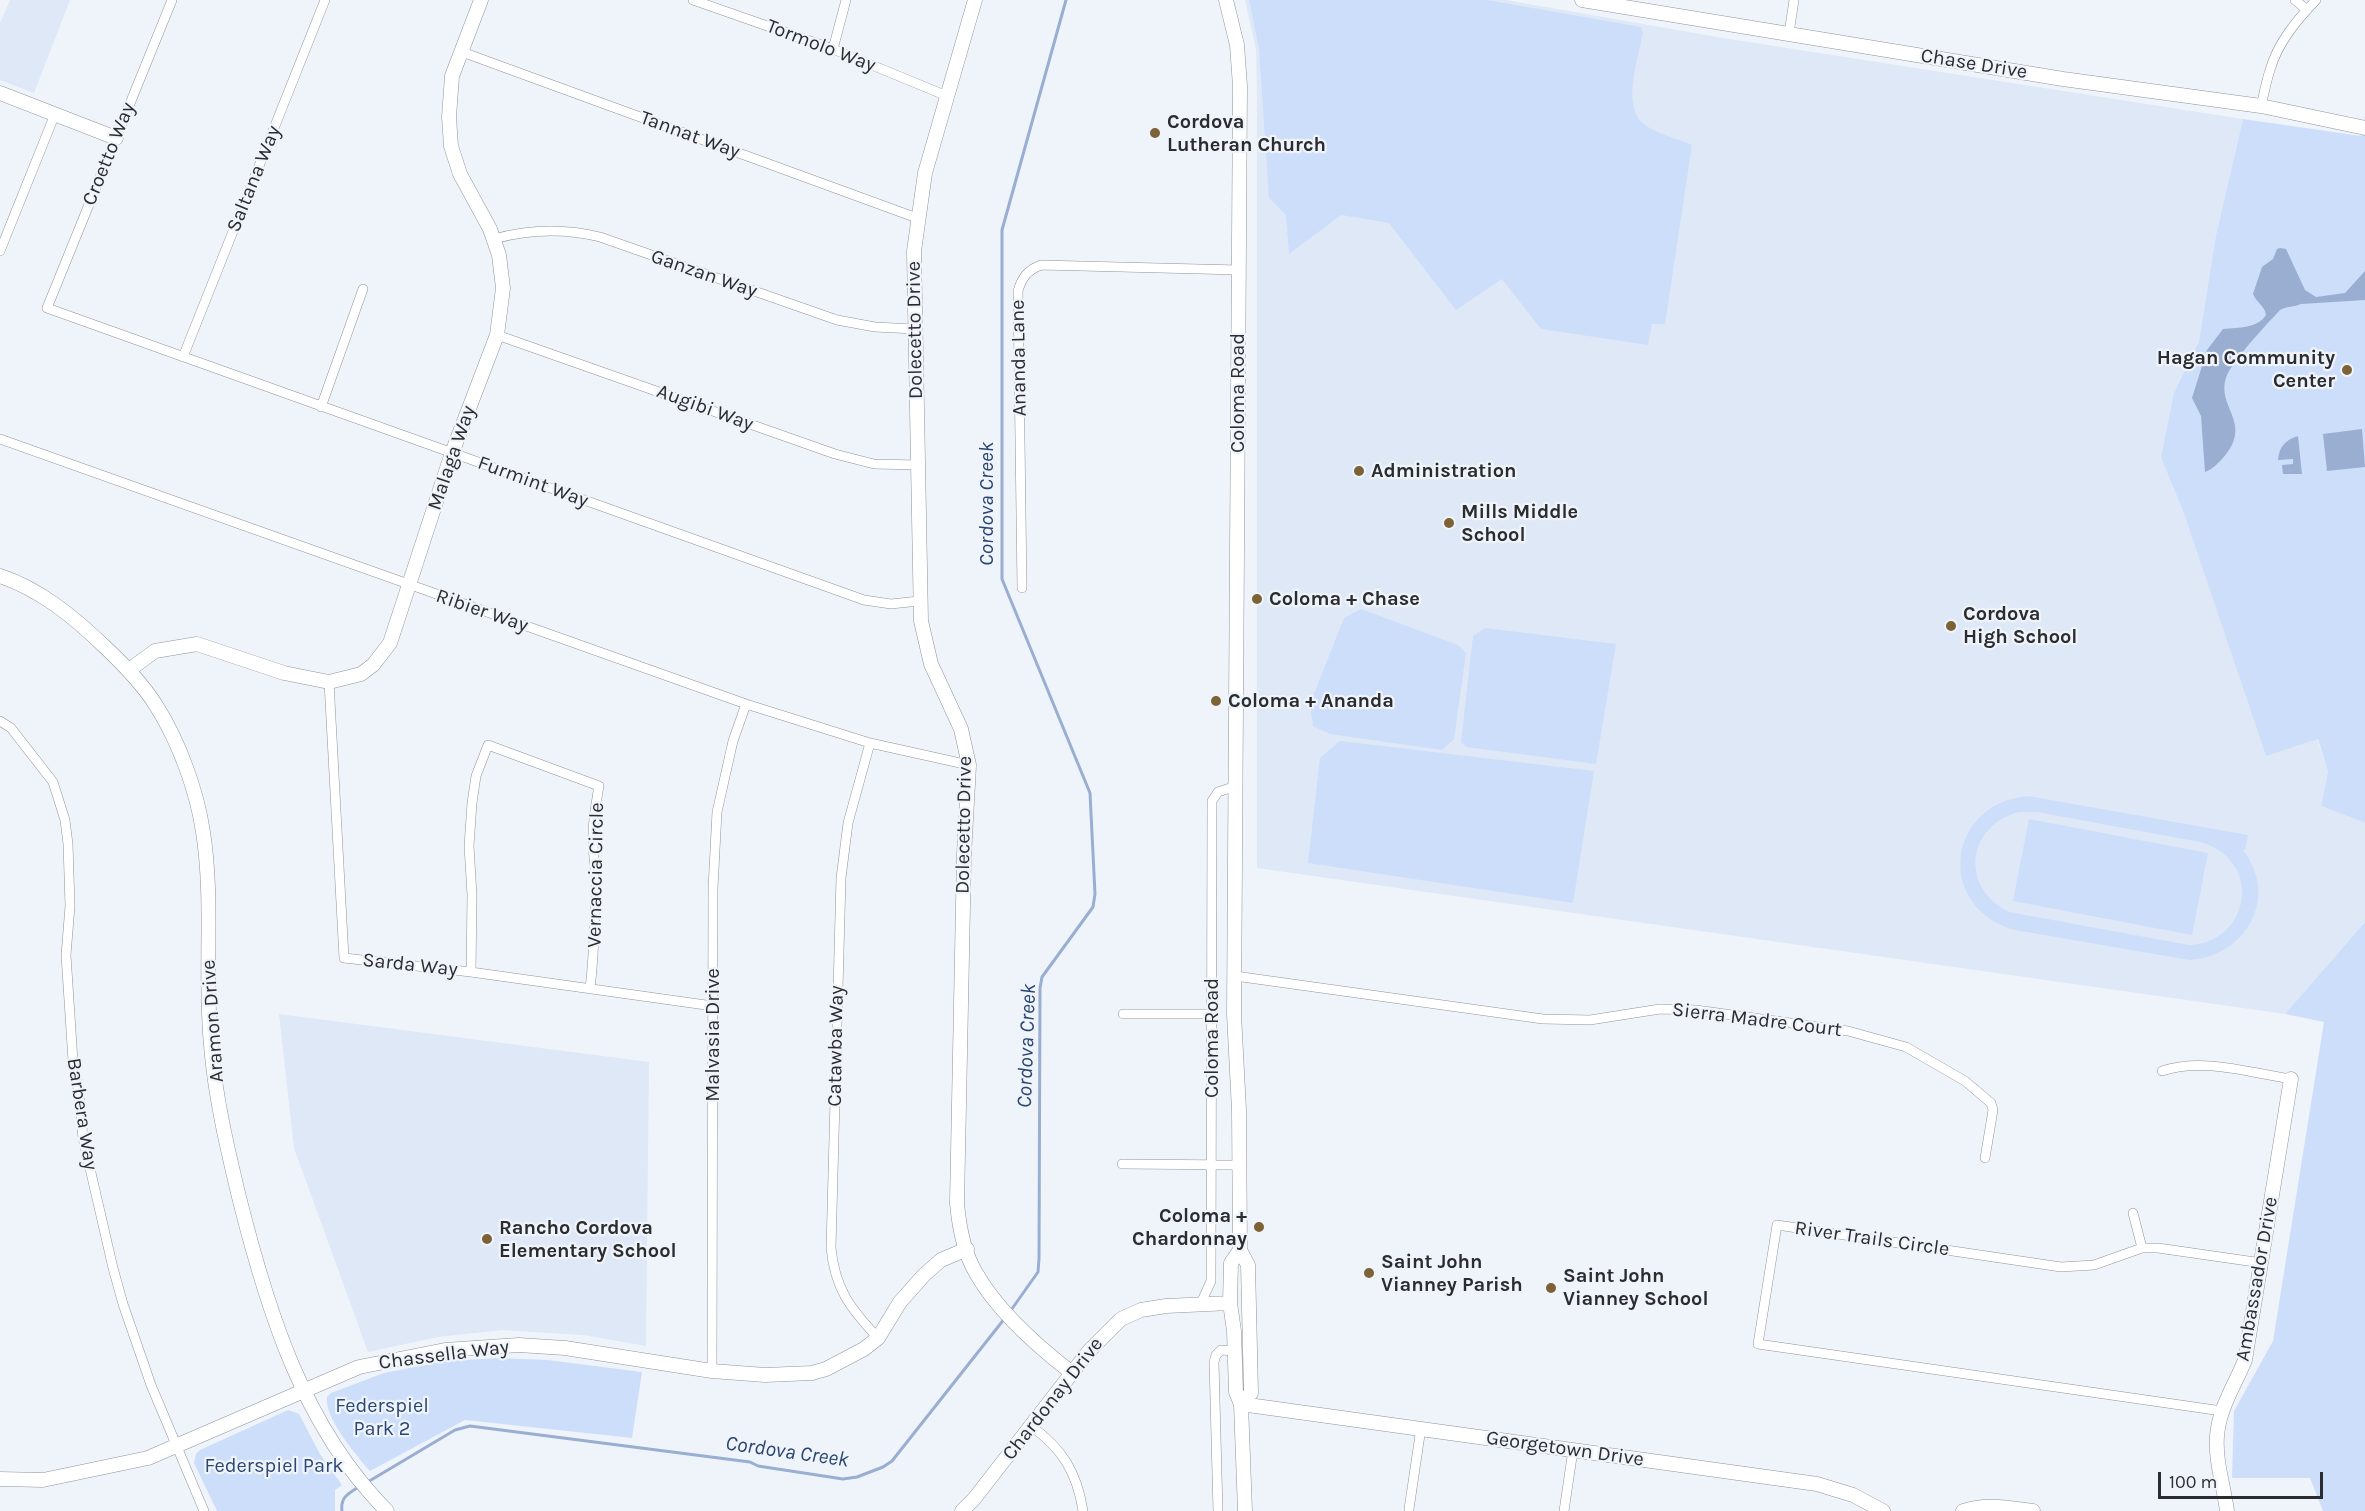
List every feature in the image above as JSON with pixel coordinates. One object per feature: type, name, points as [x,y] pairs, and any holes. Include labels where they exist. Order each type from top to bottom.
[{"type":"street","name":"Croetto Way","points":[[47,308],[172,0]]},
{"type":"street","name":"Saltana Way","points":[[183,357],[325,0]]},
{"type":"street","name":"Malaga Way","points":[[129,670],[155,651],[197,644],[284,673],[328,682],[361,674],[390,643],[452,453],[497,334],[503,288],[502,272],[494,239],[483,214],[460,174],[451,146],[448,117],[452,76],[481,0]]},
{"type":"street","name":"Tormolo Way","points":[[693,0],[714,3],[947,96]]},
{"type":"street","points":[[833,49],[846,0]]},
{"type":"street","name":"Dolecetto Drive","points":[[975,0],[925,173],[914,251],[921,621],[931,664],[961,729],[969,765],[964,855],[957,1203],[959,1221],[975,1272],[1006,1312],[1072,1373]]},
{"type":"street","name":"Coloma Road","points":[[1226,0],[1233,24],[1239,65],[1234,976],[1240,1250],[1248,1270],[1251,1393],[1241,1404]]},
{"type":"street","name":"Chase Drive","points":[[1582,0],[1655,7],[1789,33],[2063,79],[2260,106],[2365,128]]},
{"type":"street","points":[[1789,33],[1794,0]]},
{"type":"street","points":[[2295,0],[2307,10]]},
{"type":"street","points":[[2260,106],[2270,68],[2277,52],[2285,37],[2316,0]]},
{"type":"street","name":"Tannat Way","points":[[462,52],[917,218]]},
{"type":"street","points":[[0,93],[116,138]]},
{"type":"street","points":[[0,251],[55,114]]},
{"type":"street","name":"Ganzan Way","points":[[494,239],[546,230],[582,233],[600,237],[837,320],[860,325],[914,329]]},
{"type":"street","name":"Ananda Lane","points":[[1022,588],[1018,291],[1021,281],[1027,273],[1041,264],[1239,270]]},
{"type":"street","points":[[321,407],[363,289]]},
{"type":"street","name":"Furmint Way","points":[[47,308],[864,600],[891,604],[919,601]]},
{"type":"street","name":"Augibi Way","points":[[497,334],[835,454],[874,464],[917,465]]},
{"type":"street","name":"Ribier Way","points":[[0,439],[746,704],[870,743],[969,765]]},
{"type":"street","name":"Aramon Drive","points":[[0,576],[44,598],[72,617],[129,670],[158,708],[180,752],[203,831],[207,868],[211,1045],[221,1118],[252,1250],[283,1339],[303,1389],[324,1432],[362,1486],[387,1511]]},
{"type":"street","name":"Sarda Way","points":[[328,682],[344,958],[471,972],[713,1006]]},
{"type":"street","name":"Malvasia Drive","points":[[712,1371],[712,888],[717,812],[733,741],[746,704]]},
{"type":"street","name":"Barbera Way","points":[[0,721],[11,729],[53,782],[65,820],[70,906],[66,956],[73,1060],[80,1095],[83,1138],[123,1304],[151,1385],[204,1511]]},
{"type":"street","name":"Catawba Way","points":[[870,743],[848,823],[841,879],[831,1248],[837,1282],[844,1298],[878,1338]]},
{"type":"street","name":"Vernaccia Circle","points":[[471,972],[472,895],[469,846],[472,803],[476,776],[488,745],[599,786],[593,841],[596,869],[595,949],[590,988]]},
{"type":"street","name":"Coloma Road","points":[[1201,1303],[1211,1281],[1212,801],[1218,792],[1236,786]]},
{"type":"street","name":"Sierra Madre Court","points":[[1234,976],[1543,1019],[1590,1020],[1660,1009],[1696,1010],[1848,1031],[1906,1047],[1965,1081],[1991,1103],[1993,1110],[1985,1158]]},
{"type":"street","points":[[1123,1014],[1211,1014]]},
{"type":"street","points":[[2162,1071],[2181,1066],[2198,1065],[2291,1079]]},
{"type":"street","name":"Ambassador Drive","points":[[2227,1511],[2217,1435],[2222,1411],[2245,1360],[2291,1079]]},
{"type":"street","points":[[1122,1164],[1239,1165]]},
{"type":"street","points":[[2133,1213],[2142,1248]]},
{"type":"street","name":"River Trails Circle","points":[[2222,1411],[1758,1344],[1777,1225],[2061,1267],[2094,1265],[2142,1248],[2158,1248],[2262,1263]]},
{"type":"street","name":"Chassella Way","points":[[0,1479],[43,1480],[148,1458],[303,1389],[359,1367],[420,1354],[477,1347],[519,1345],[565,1348],[712,1371],[765,1375],[812,1373],[847,1360],[878,1338],[900,1302],[924,1275],[942,1260],[967,1250]]},
{"type":"street","name":"Coloma Road","points":[[1240,1250],[1231,1263],[1230,1303],[1236,1392],[1241,1404],[1245,1511]]},
{"type":"street","points":[[1230,1303],[1240,1294],[1248,1270]]},
{"type":"street","name":"Chardonay Drive","points":[[962,1511],[1098,1339],[1132,1313],[1153,1308],[1201,1303],[1230,1303]]},
{"type":"street","points":[[1218,1511],[1214,1362],[1221,1350],[1235,1351]]},
{"type":"street","name":"Georgetown Drive","points":[[1241,1404],[1817,1484],[1853,1495],[1883,1511]]},
{"type":"street","points":[[1031,1426],[1051,1443],[1069,1465],[1083,1511]]},
{"type":"street","points":[[1409,1509],[1421,1428]]},
{"type":"street","points":[[1564,1511],[1573,1450]]},
{"type":"street","points":[[1963,1511],[1982,1506],[1997,1506],[2033,1511]]},
{"type":"shaded area","points":[[10,0],[70,0],[34,93],[0,80],[0,23]]},
{"type":"shaded area","name":"Cordova High School","points":[[1245,0],[1506,0],[1723,38],[2243,119],[2216,235],[2199,341],[2174,393],[2236,496],[2328,771],[2321,806],[2365,823],[2365,922],[2285,1014],[1257,868],[1257,98],[1256,50]]},
{"type":"shaded area","points":[[2277,249],[2286,249],[2305,290],[2316,297],[2345,293],[2365,271],[2365,300],[2301,304],[2280,310],[2274,316],[2227,375],[2224,386],[2225,396],[2235,424],[2235,434],[2232,445],[2223,458],[2205,472],[2201,416],[2192,398],[2207,350],[2223,329],[2253,325],[2266,315],[2253,294],[2262,267],[2273,259]]},
{"type":"shaded area","points":[[2362,429],[2365,467],[2327,471],[2323,434]]},
{"type":"shaded area","points":[[2298,436],[2302,474],[2283,474],[2282,465],[2293,464],[2293,459],[2278,460],[2281,448],[2286,442]]},
{"type":"shaded area","name":"Rancho Cordova Elementary School","points":[[279,1014],[649,1062],[646,1346],[583,1335],[502,1330],[438,1337],[368,1352],[294,1148]]},
{"type":"green space","points":[[1249,0],[1487,0],[1641,27],[1643,33],[1633,82],[1634,107],[1638,117],[1650,128],[1692,145],[1665,324],[1652,324],[1648,345],[1541,329],[1502,279],[1456,310],[1389,223],[1341,215],[1289,254],[1286,215],[1269,198],[1259,49]]},
{"type":"green space","points":[[2365,116],[2365,823],[2321,806],[2328,771],[2318,739],[2266,756],[2184,513],[2161,457],[2174,393],[2199,341],[2216,235],[2243,119],[2361,136]]},
{"type":"green space","points":[[1361,609],[1458,645],[1466,653],[1454,739],[1442,750],[1330,734],[1313,726],[1310,704],[1344,618]]},
{"type":"green space","points":[[1485,628],[1616,644],[1596,764],[1466,747],[1461,742],[1473,636]]},
{"type":"green space","points":[[1340,741],[1594,771],[1573,903],[1308,863],[1320,758]]},
{"type":"green space","points":[[2028,796],[2248,835],[2245,850],[2243,850],[2254,868],[2258,887],[2257,905],[2251,922],[2240,937],[2226,948],[2209,956],[2189,960],[2015,930],[1989,918],[1972,901],[1962,880],[1961,857],[1967,836],[1980,817],[2001,803]],"holes":[[[2019,812],[2037,812],[2200,842],[2220,851],[2233,864],[2241,881],[2242,898],[2237,915],[2226,930],[2210,940],[2189,945],[2009,912],[1993,901],[1982,888],[1977,874],[1976,858],[1980,843],[1988,830],[2001,819]]]},
{"type":"green space","points":[[2029,819],[2208,853],[2192,935],[2013,901]]},
{"type":"green space","points":[[2365,922],[2365,1511],[2323,1511],[2310,1478],[2232,1478],[2234,1411],[2273,1341],[2324,1022],[2285,1014]]},
{"type":"green space","name":"Federspiel Park 2","points":[[499,1358],[548,1360],[642,1372],[632,1438],[465,1420],[370,1471],[342,1436],[327,1406],[327,1397],[331,1393],[384,1373],[446,1361]]},
{"type":"green space","name":"Federspiel Park","points":[[288,1410],[299,1414],[320,1454],[342,1485],[335,1490],[335,1511],[217,1511],[194,1463],[196,1454],[200,1450]]},
{"type":"waterway","name":"Cordova Creek","points":[[1009,1313],[1038,1272],[1040,988],[1042,977],[1093,907],[1095,894],[1090,793],[1002,579],[1002,230],[1066,0]]},
{"type":"waterway","name":"Cordova Creek","points":[[366,1483],[455,1430],[470,1426],[750,1462],[758,1466],[843,1479],[857,1477],[892,1461],[1005,1318]]},
{"type":"waterway","name":"Cordova Creek","points":[[342,1511],[344,1499],[360,1486]]},
{"type":"place","name":"Cordova Lutheran Church","points":[[1155,133]]},
{"type":"place","name":"Hagan Community Center","points":[[2347,370]]},
{"type":"place","name":"Administration","points":[[1359,471]]},
{"type":"place","name":"Mills Middle School","points":[[1449,523]]},
{"type":"place","name":"Coloma + Chase","points":[[1257,599]]},
{"type":"place","name":"Cordova High School","points":[[1951,626]]},
{"type":"place","name":"Coloma + Ananda","points":[[1216,701]]},
{"type":"place","name":"Coloma + Chardonnay","points":[[1259,1227]]},
{"type":"place","name":"Rancho Cordova Elementary School","points":[[487,1239]]},
{"type":"place","name":"Saint John Vianney Parish","points":[[1369,1273]]},
{"type":"place","name":"Saint John Vianney School","points":[[1551,1288]]}]
